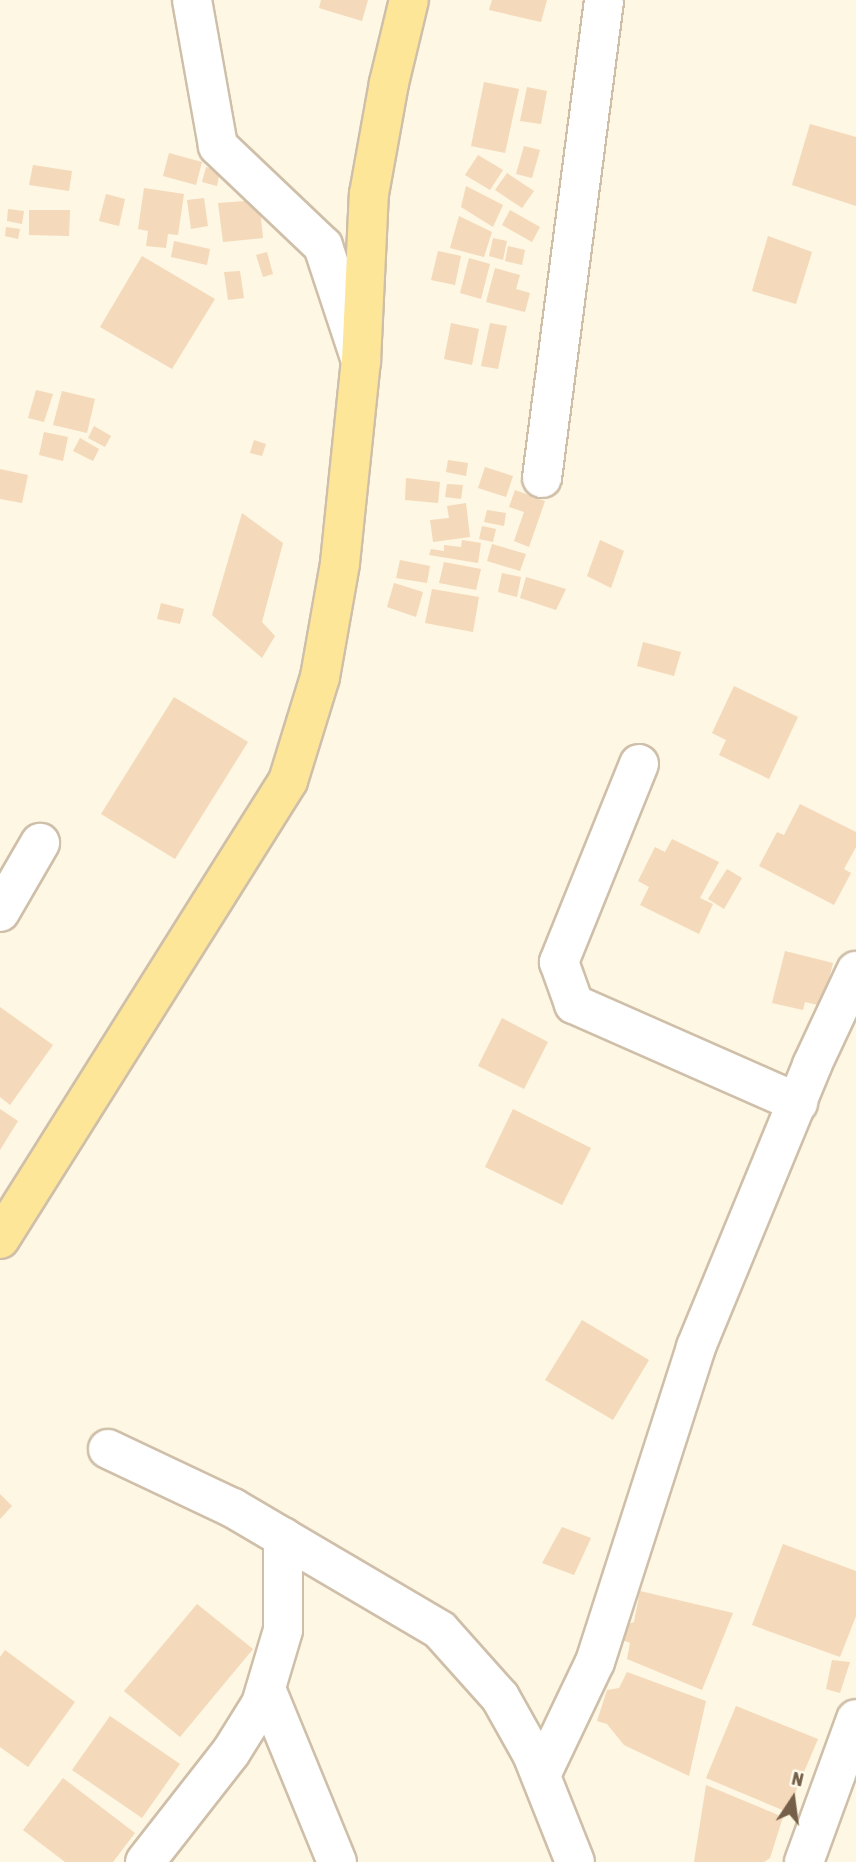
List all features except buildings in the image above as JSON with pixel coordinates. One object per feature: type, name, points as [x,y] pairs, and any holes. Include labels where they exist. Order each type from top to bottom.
[{"type":"main road","points":[[0,1239],[288,781],[320,677],[340,563],[361,361],[369,194],[388,83],[409,0]]},
{"type":"street","points":[[191,0],[218,146],[323,246],[361,361]]},
{"type":"street","points":[[542,478],[604,0]]},
{"type":"street","points":[[639,764],[559,962],[574,1003],[797,1103]]},
{"type":"street","points":[[0,912],[40,842]]},
{"type":"street","points":[[541,1775],[595,1662],[696,1347],[797,1103],[856,971]]},
{"type":"street","points":[[108,1449],[233,1508],[440,1630],[500,1697],[541,1775],[575,1862]]},
{"type":"street","points":[[145,1862],[232,1752],[266,1689],[284,1630],[283,1537]]},
{"type":"street","points":[[266,1689],[337,1862]]},
{"type":"street","points":[[804,1862],[856,1719]]}]
